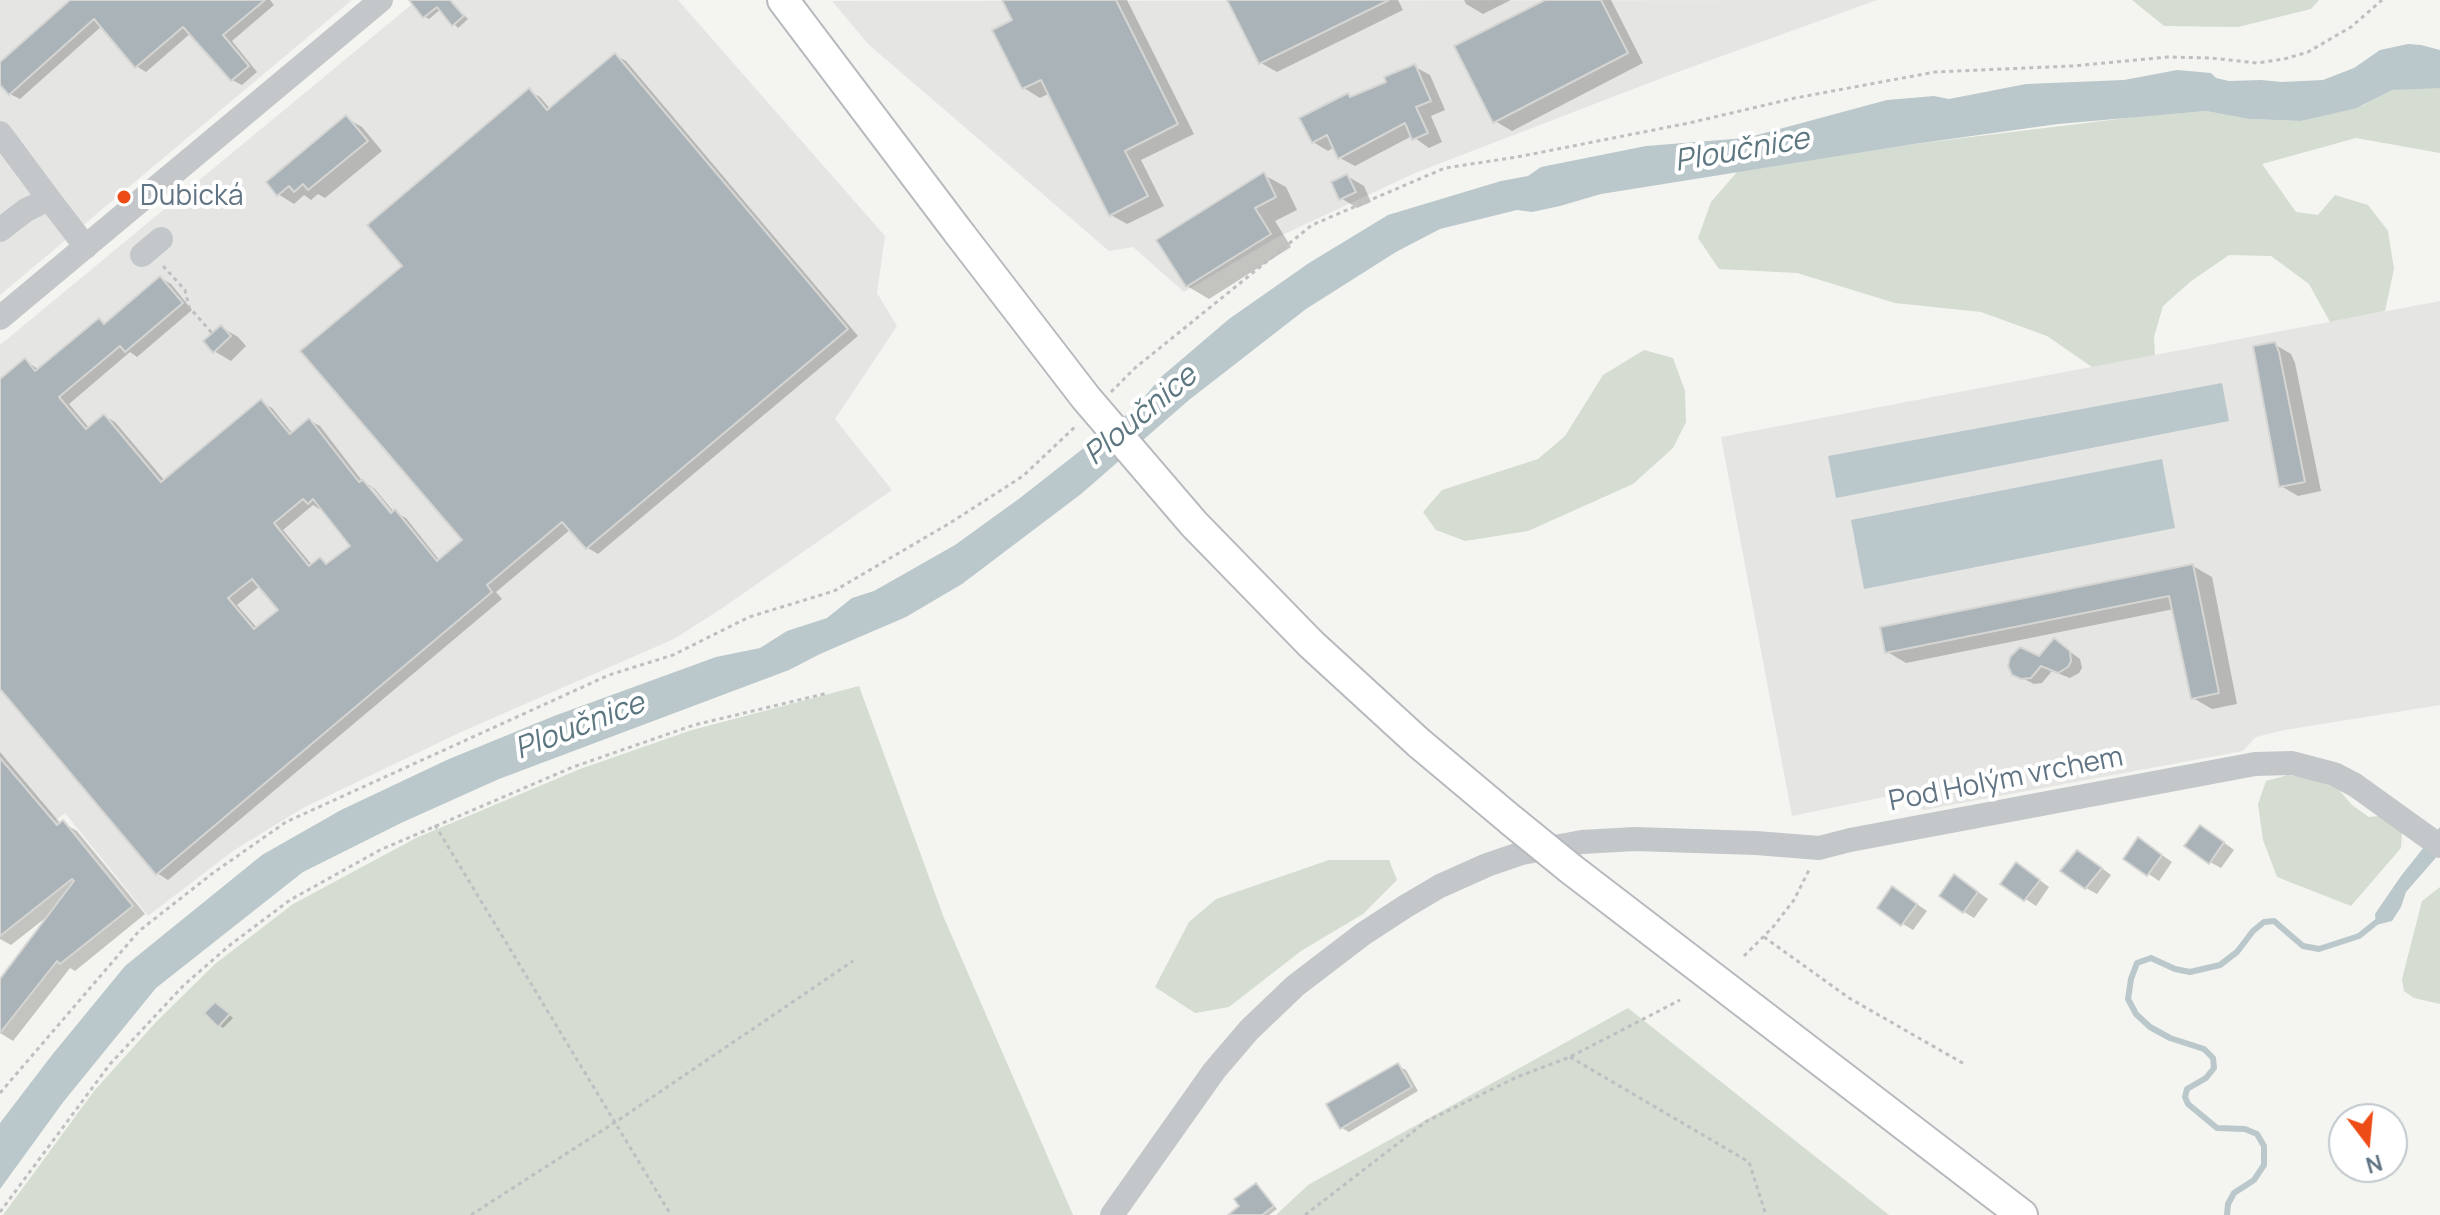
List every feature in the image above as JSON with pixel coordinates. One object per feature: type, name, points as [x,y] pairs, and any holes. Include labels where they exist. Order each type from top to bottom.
[{"type":"main road","points":[[783,0],[1018,311],[1139,462],[1251,585],[1364,695],[1512,821],[2022,1215]]},
{"type":"street","points":[[0,318],[381,0]]},
{"type":"street","points":[[0,133],[86,247]]},
{"type":"street","points":[[1,228],[26,210],[49,199]]},
{"type":"street","name":"Pod Holým vrchem","points":[[1112,1215],[1214,1071],[1249,1030],[1295,986],[1363,934],[1440,886],[1522,853],[1582,842],[1635,839],[1819,848],[2255,764],[2292,763],[2334,774],[2355,785],[2440,846]]},
{"type":"path","points":[[149,249],[185,290],[189,307],[212,333]]},
{"type":"path","points":[[0,1212],[110,1064],[184,985],[230,945],[290,900],[380,850],[573,767],[694,725],[828,693]]},
{"type":"path","points":[[435,825],[617,1121],[671,1215]]},
{"type":"path","points":[[1744,956],[1794,900],[1819,848]]},
{"type":"path","points":[[1764,937],[1849,998],[1966,1065]]},
{"type":"path","points":[[471,1215],[617,1121],[853,961]]},
{"type":"path","points":[[1305,1215],[1427,1121],[1517,1077],[1570,1057],[1680,1000]]},
{"type":"path","points":[[1570,1057],[1749,1162],[1766,1215]]},
{"type":"shaded area","points":[[0,0],[352,0],[0,295]]},
{"type":"shaded area","points":[[417,0],[678,0],[885,236],[877,293],[897,326],[835,419],[892,490],[674,639],[461,732],[303,808],[233,851],[148,916],[65,813],[0,864],[0,345]]},
{"type":"shaded area","points":[[1877,0],[1675,73],[1415,173],[1276,238],[1184,292],[1133,247],[1109,251],[869,45],[832,1]]},
{"type":"shaded area","points":[[2132,0],[2319,0],[2311,9],[2238,27],[2164,26]]},
{"type":"shaded area","points":[[2440,88],[2440,153],[2356,138],[2262,164],[2296,212],[2318,215],[2335,195],[2368,205],[2388,231],[2394,269],[2385,311],[2330,322],[2309,284],[2271,256],[2229,255],[2190,282],[2163,306],[2154,337],[2155,355],[2092,367],[2047,336],[1981,312],[1895,303],[1797,273],[1719,269],[1698,238],[1711,202],[1737,172],[1914,144],[2143,116],[2206,111],[2249,119],[2301,121],[2362,106],[2391,90]]},
{"type":"shaded area","points":[[2440,301],[2440,705],[2285,730],[2256,737],[2243,751],[1924,810],[1894,795],[1792,816],[1721,437]]},
{"type":"shaded area","points":[[1644,350],[1673,358],[1685,391],[1686,422],[1673,448],[1633,484],[1528,531],[1465,541],[1436,530],[1423,512],[1442,490],[1538,459],[1565,436],[1603,375]]},
{"type":"shaded area","points":[[859,686],[944,918],[1073,1215],[3,1215],[94,1091],[156,1022],[215,964],[293,904],[416,838],[580,769],[692,730]]},
{"type":"shaded area","points":[[2288,775],[2317,780],[2339,790],[2352,805],[2369,817],[2379,816],[2402,832],[2401,848],[2351,906],[2277,877],[2263,840],[2258,804],[2266,781]]},
{"type":"shaded area","points":[[1329,860],[1389,860],[1397,880],[1363,914],[1301,951],[1229,1007],[1195,1013],[1155,987],[1189,922],[1216,899]]},
{"type":"shaded area","points":[[2440,887],[2440,1004],[2414,998],[2404,991],[2402,979],[2422,901]]},
{"type":"shaded area","points":[[1628,1008],[1889,1215],[1276,1215],[1308,1185]]},
{"type":"water","name":"Ploučnice","points":[[2408,44],[2440,50],[2440,88],[2392,90],[2357,108],[2301,121],[2249,119],[2206,111],[2058,124],[1601,194],[1560,206],[1532,212],[1517,210],[1440,229],[1396,252],[1306,309],[1189,400],[1081,494],[962,584],[906,617],[789,670],[499,779],[303,872],[156,988],[64,1101],[0,1189],[0,1123],[52,1055],[125,966],[262,855],[341,810],[449,759],[554,716],[716,657],[760,648],[787,631],[827,618],[852,598],[874,591],[955,545],[1136,407],[1161,377],[1229,319],[1309,263],[1388,215],[1501,181],[1528,176],[1541,167],[1646,146],[1746,138],[1887,100],[1934,96],[1949,99],[2026,84],[2124,80],[2177,70],[2211,73],[2216,78],[2229,81],[2323,80],[2354,68],[2380,50]]},
{"type":"water","points":[[2222,383],[2229,421],[1836,498],[1828,456]]},
{"type":"water","points":[[2162,459],[2175,528],[1864,589],[1851,520]]},
{"type":"water","points":[[2440,827],[2440,853],[2406,892],[2392,921],[2376,925],[2375,914]]},
{"type":"building","points":[[70,0],[265,0],[223,35],[249,66],[231,81],[183,27],[135,68],[94,19],[9,95],[0,85],[0,62]]},
{"type":"building","points":[[409,0],[450,0],[464,16],[452,26],[437,7],[423,18]]},
{"type":"building","points":[[1002,0],[1116,0],[1178,124],[1125,151],[1148,196],[1109,216],[1041,80],[1022,89],[992,30],[1012,20]]},
{"type":"building","points":[[1227,0],[1389,0],[1259,64]]},
{"type":"building","points":[[1545,0],[1601,0],[1628,53],[1493,123],[1454,46]]},
{"type":"building","points":[[615,53],[848,329],[586,549],[562,522],[487,585],[492,592],[156,875],[0,689],[0,379],[25,358],[35,371],[99,318],[104,324],[160,276],[183,303],[125,352],[120,346],[59,397],[86,429],[104,414],[161,482],[261,399],[290,434],[309,418],[359,482],[363,480],[391,513],[395,509],[437,561],[462,540],[300,351],[402,266],[367,225],[529,88],[547,110]],"holes":[[[303,499],[308,504],[313,499],[350,546],[326,564],[320,557],[309,566],[274,523]],[[252,579],[278,610],[254,629],[228,598]]]},
{"type":"building","points":[[1415,64],[1431,101],[1416,107],[1428,133],[1412,140],[1405,123],[1338,159],[1327,135],[1312,143],[1299,118],[1348,93],[1350,97],[1386,82],[1384,77]]},
{"type":"building","points":[[346,115],[368,141],[308,190],[303,184],[294,192],[289,186],[277,196],[266,182]]},
{"type":"building","points":[[1264,172],[1276,197],[1255,208],[1271,234],[1186,287],[1156,240]]},
{"type":"building","points":[[1347,174],[1356,192],[1339,200],[1331,182]]},
{"type":"building","points":[[221,325],[231,336],[213,353],[203,341]]},
{"type":"building","points":[[2275,342],[2305,482],[2279,487],[2253,346]]},
{"type":"building","points":[[2193,564],[2219,693],[2191,699],[2169,596],[1885,653],[1880,627]]},
{"type":"building","points":[[2054,638],[2070,651],[2068,667],[2058,673],[2041,666],[2031,678],[2021,679],[2012,675],[2008,666],[2010,657],[2020,647],[2039,656]]},
{"type":"building","points":[[0,758],[57,825],[63,820],[133,906],[60,964],[57,961],[0,1033],[0,979],[74,881],[72,879],[0,936]]},
{"type":"building","points":[[2200,825],[2224,842],[2209,864],[2184,846]]},
{"type":"building","points":[[2138,837],[2162,855],[2147,876],[2123,859]]},
{"type":"building","points":[[2077,850],[2102,868],[2085,889],[2060,871]]},
{"type":"building","points":[[2016,862],[2040,880],[2024,901],[2000,884]]},
{"type":"building","points":[[1954,874],[1978,892],[1963,913],[1939,896]]},
{"type":"building","points":[[1892,886],[1917,904],[1901,926],[1877,908]]},
{"type":"building","points":[[215,1002],[230,1014],[218,1027],[204,1013]]},
{"type":"building","points":[[1398,1063],[1412,1087],[1340,1129],[1326,1104]]},
{"type":"building","points":[[1256,1183],[1274,1206],[1262,1215],[1228,1215],[1239,1206],[1234,1199]]},
{"type":"waterway","points":[[2227,1215],[2234,1193],[2254,1180],[2264,1165],[2264,1146],[2257,1134],[2245,1129],[2217,1128],[2188,1104],[2185,1097],[2187,1089],[2206,1078],[2214,1068],[2213,1058],[2204,1049],[2170,1038],[2150,1027],[2136,1014],[2128,999],[2137,963],[2151,958],[2190,972],[2220,965],[2237,952],[2264,922],[2274,921],[2303,946],[2319,949],[2359,936],[2379,920]]},
{"type":"place","name":"Dubická","points":[[124,197]]}]
